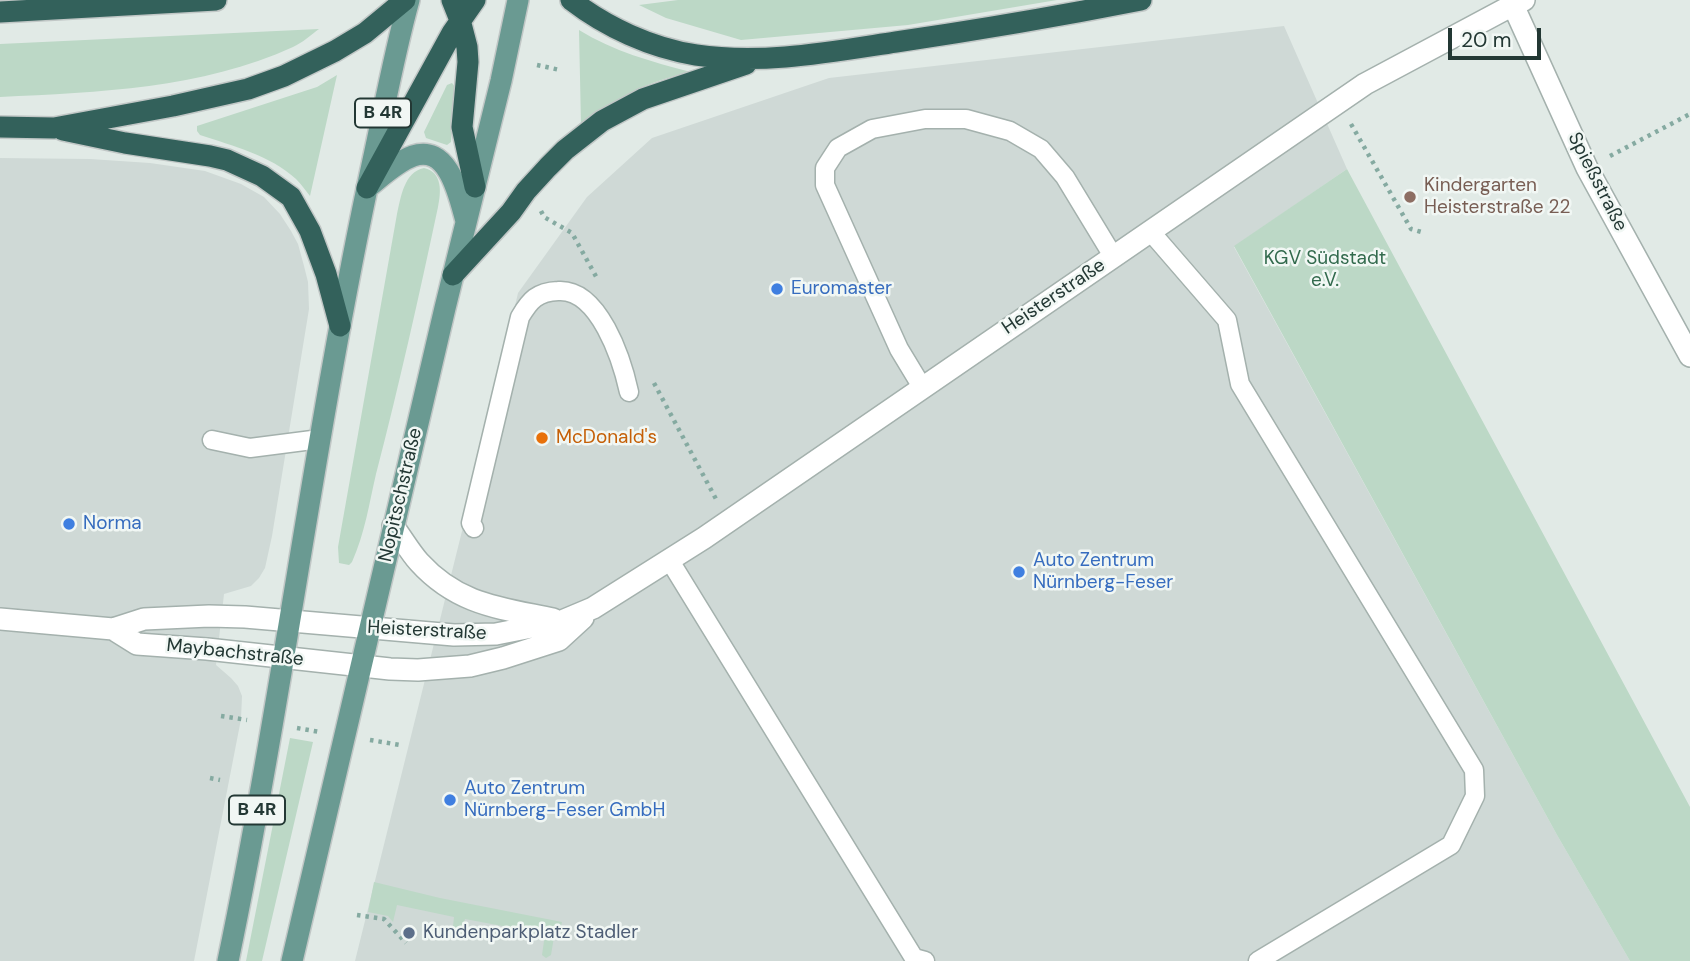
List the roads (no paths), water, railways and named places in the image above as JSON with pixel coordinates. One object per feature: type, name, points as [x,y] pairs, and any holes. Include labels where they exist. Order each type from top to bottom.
[{"type":"highway","points":[[0,12],[216,0]]},
{"type":"highway","points":[[54,128],[197,101],[248,89],[284,76],[356,39],[407,0]]},
{"type":"highway","points":[[452,0],[468,62],[462,127],[475,187]]},
{"type":"highway","points":[[367,188],[475,0]]},
{"type":"highway","points":[[571,0],[623,32],[655,45],[693,55],[762,58],[807,56],[980,30],[1141,0]]},
{"type":"highway","points":[[453,275],[548,167],[565,150],[603,121],[643,99],[762,58]]},
{"type":"highway","points":[[0,127],[54,128],[125,143],[193,152],[236,164],[261,176],[291,197],[310,231],[326,274],[340,326]]},
{"type":"main road","name":"B 4R","points":[[228,961],[273,724],[340,326],[407,0]]},
{"type":"main road","name":"Nopitschstraße","points":[[292,961],[518,0]]},
{"type":"main road","points":[[367,188],[405,160],[428,154],[439,159],[446,167],[467,222]]},
{"type":"street","name":"Heisterstraße","points":[[290,620],[454,635],[496,634],[562,621],[593,608],[670,561],[1365,84],[1518,2]]},
{"type":"street","name":"Spießstraße","points":[[1518,2],[1587,168],[1690,356]]},
{"type":"street","name":"Heisterstraße","points":[[393,526],[419,562],[463,597],[484,605],[562,621]]},
{"type":"street","name":"Heisterstraße","points":[[361,666],[418,670],[470,666],[559,640],[593,608]]},
{"type":"street","name":"Maybachstraße","points":[[0,620],[113,629],[144,619],[209,616],[290,620]]},
{"type":"street","name":"Maybachstraße","points":[[113,629],[137,643],[361,666]]},
{"type":"lane","points":[[922,387],[899,349],[825,186],[825,168],[838,148],[872,129],[925,119],[966,120],[1010,131],[1041,149],[1065,177],[1113,257]]},
{"type":"lane","points":[[1150,231],[1227,320],[1240,384],[1475,770],[1475,796],[1451,845],[1258,961]]},
{"type":"lane","points":[[474,528],[471,523],[520,317],[530,301],[545,291],[565,290],[579,295],[589,303],[600,317],[616,350],[629,392]]},
{"type":"lane","points":[[212,440],[250,448],[320,439]]},
{"type":"lane","points":[[670,561],[914,958],[925,961]]},
{"type":"place","name":"Kindergarten Heisterstraße 22","points":[[1410,197]]},
{"type":"place","name":"Euromaster","points":[[777,289]]},
{"type":"place","name":"McDonald's","points":[[542,438]]},
{"type":"place","name":"Norma","points":[[69,524]]},
{"type":"place","name":"Auto Zentrum Nürnberg-Feser","points":[[1019,572]]},
{"type":"place","name":"Auto Zentrum Nürnberg-Feser GmbH","points":[[450,800]]},
{"type":"place","name":"Kundenparkplatz Stadler","points":[[409,933]]},
{"type":"park label","name":"KGV Südstadt e.V.","points":[[1325,270]]}]
